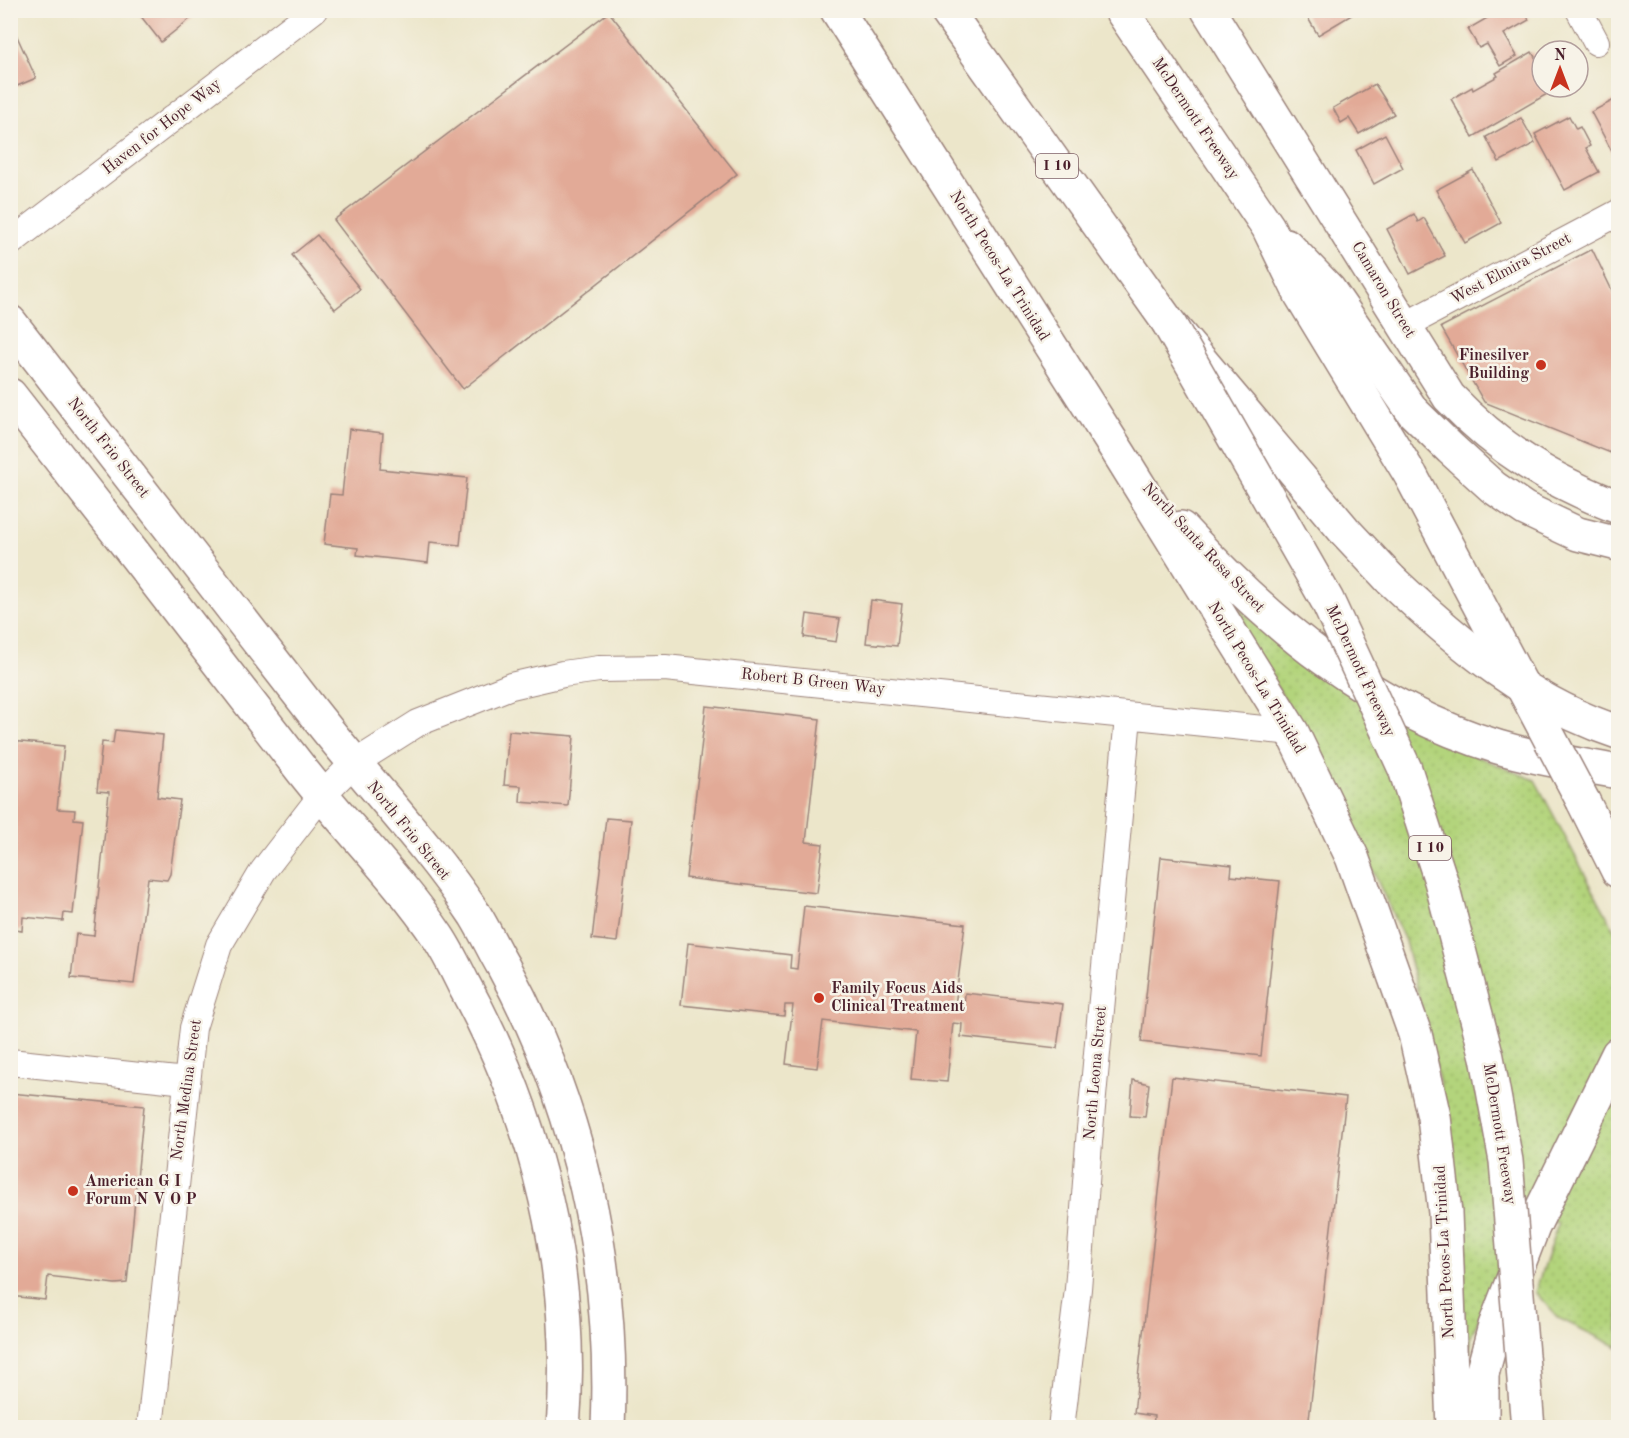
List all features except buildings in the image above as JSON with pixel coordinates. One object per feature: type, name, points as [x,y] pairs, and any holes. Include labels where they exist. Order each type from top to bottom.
[{"type":"main road","name":"North Pecos-La Trinidad","points":[[837,10],[1120,455],[1292,732],[1352,857],[1418,1044],[1434,1117],[1445,1213],[1453,1428]]},
{"type":"main road","name":"McDermott Freeway","points":[[946,10],[1168,322],[1327,600],[1405,769],[1441,881],[1487,1057],[1506,1161],[1528,1428]]},
{"type":"main road","name":"McDermott Freeway","points":[[1121,10],[1268,227]]},
{"type":"main road","name":"Camaron Street","points":[[1208,10],[1449,397],[1504,449],[1537,471],[1618,507]]},
{"type":"main road","points":[[1268,227],[1301,295],[1411,476],[1618,871]]},
{"type":"main road","points":[[1268,227],[1329,290],[1413,412],[1451,450],[1493,487],[1525,509],[1578,534],[1618,544]]},
{"type":"main road","name":"North Frio Street","points":[[10,322],[354,765],[429,853],[475,915],[529,1014],[550,1061],[573,1131],[602,1270],[609,1333],[608,1428]]},
{"type":"main road","points":[[1168,322],[1344,530],[1429,616],[1507,677],[1554,705],[1618,732]]},
{"type":"main road","points":[[10,395],[321,796],[395,880],[439,939],[490,1032],[509,1077],[531,1142],[560,1277],[566,1329],[563,1428]]},
{"type":"main road","name":"North Santa Rosa Street","points":[[1120,455],[1158,504],[1260,609],[1293,638],[1364,688],[1432,722],[1499,748],[1618,772]]},
{"type":"main road","points":[[1482,1428],[1482,1374],[1495,1326],[1533,1227],[1618,1053]]},
{"type":"street","name":"Haven for Hope Way","points":[[10,243],[314,10]]},
{"type":"street","points":[[1579,10],[1596,42]]},
{"type":"street","name":"West Elmira Street","points":[[1404,326],[1618,213]]},
{"type":"street","name":"Robert B Green Way","points":[[354,765],[418,723],[471,700],[511,686],[599,669],[665,668],[728,673],[1128,717],[1292,732]]},
{"type":"street","name":"North Leona Street","points":[[1061,1428],[1078,1289],[1090,1129],[1128,717]]},
{"type":"street","name":"North Medina Street","points":[[150,1428],[193,1028],[219,945],[263,871],[321,796],[354,765]]},
{"type":"street","points":[[10,1062],[186,1081]]},
{"type":"green space","points":[[1217,592],[1321,674],[1446,744],[1535,780],[1618,937],[1618,1347],[1558,1318],[1535,1292],[1558,1224],[1525,1208],[1470,1339],[1470,1352],[1458,1348],[1446,1109],[1405,941],[1321,757]]},
{"type":"place","name":"Finesilver Building","points":[[1541,365]]},
{"type":"place","name":"Family Focus Aids Clinical Treatment","points":[[819,998]]},
{"type":"place","name":"American G I Forum N V O P","points":[[73,1191]]}]
